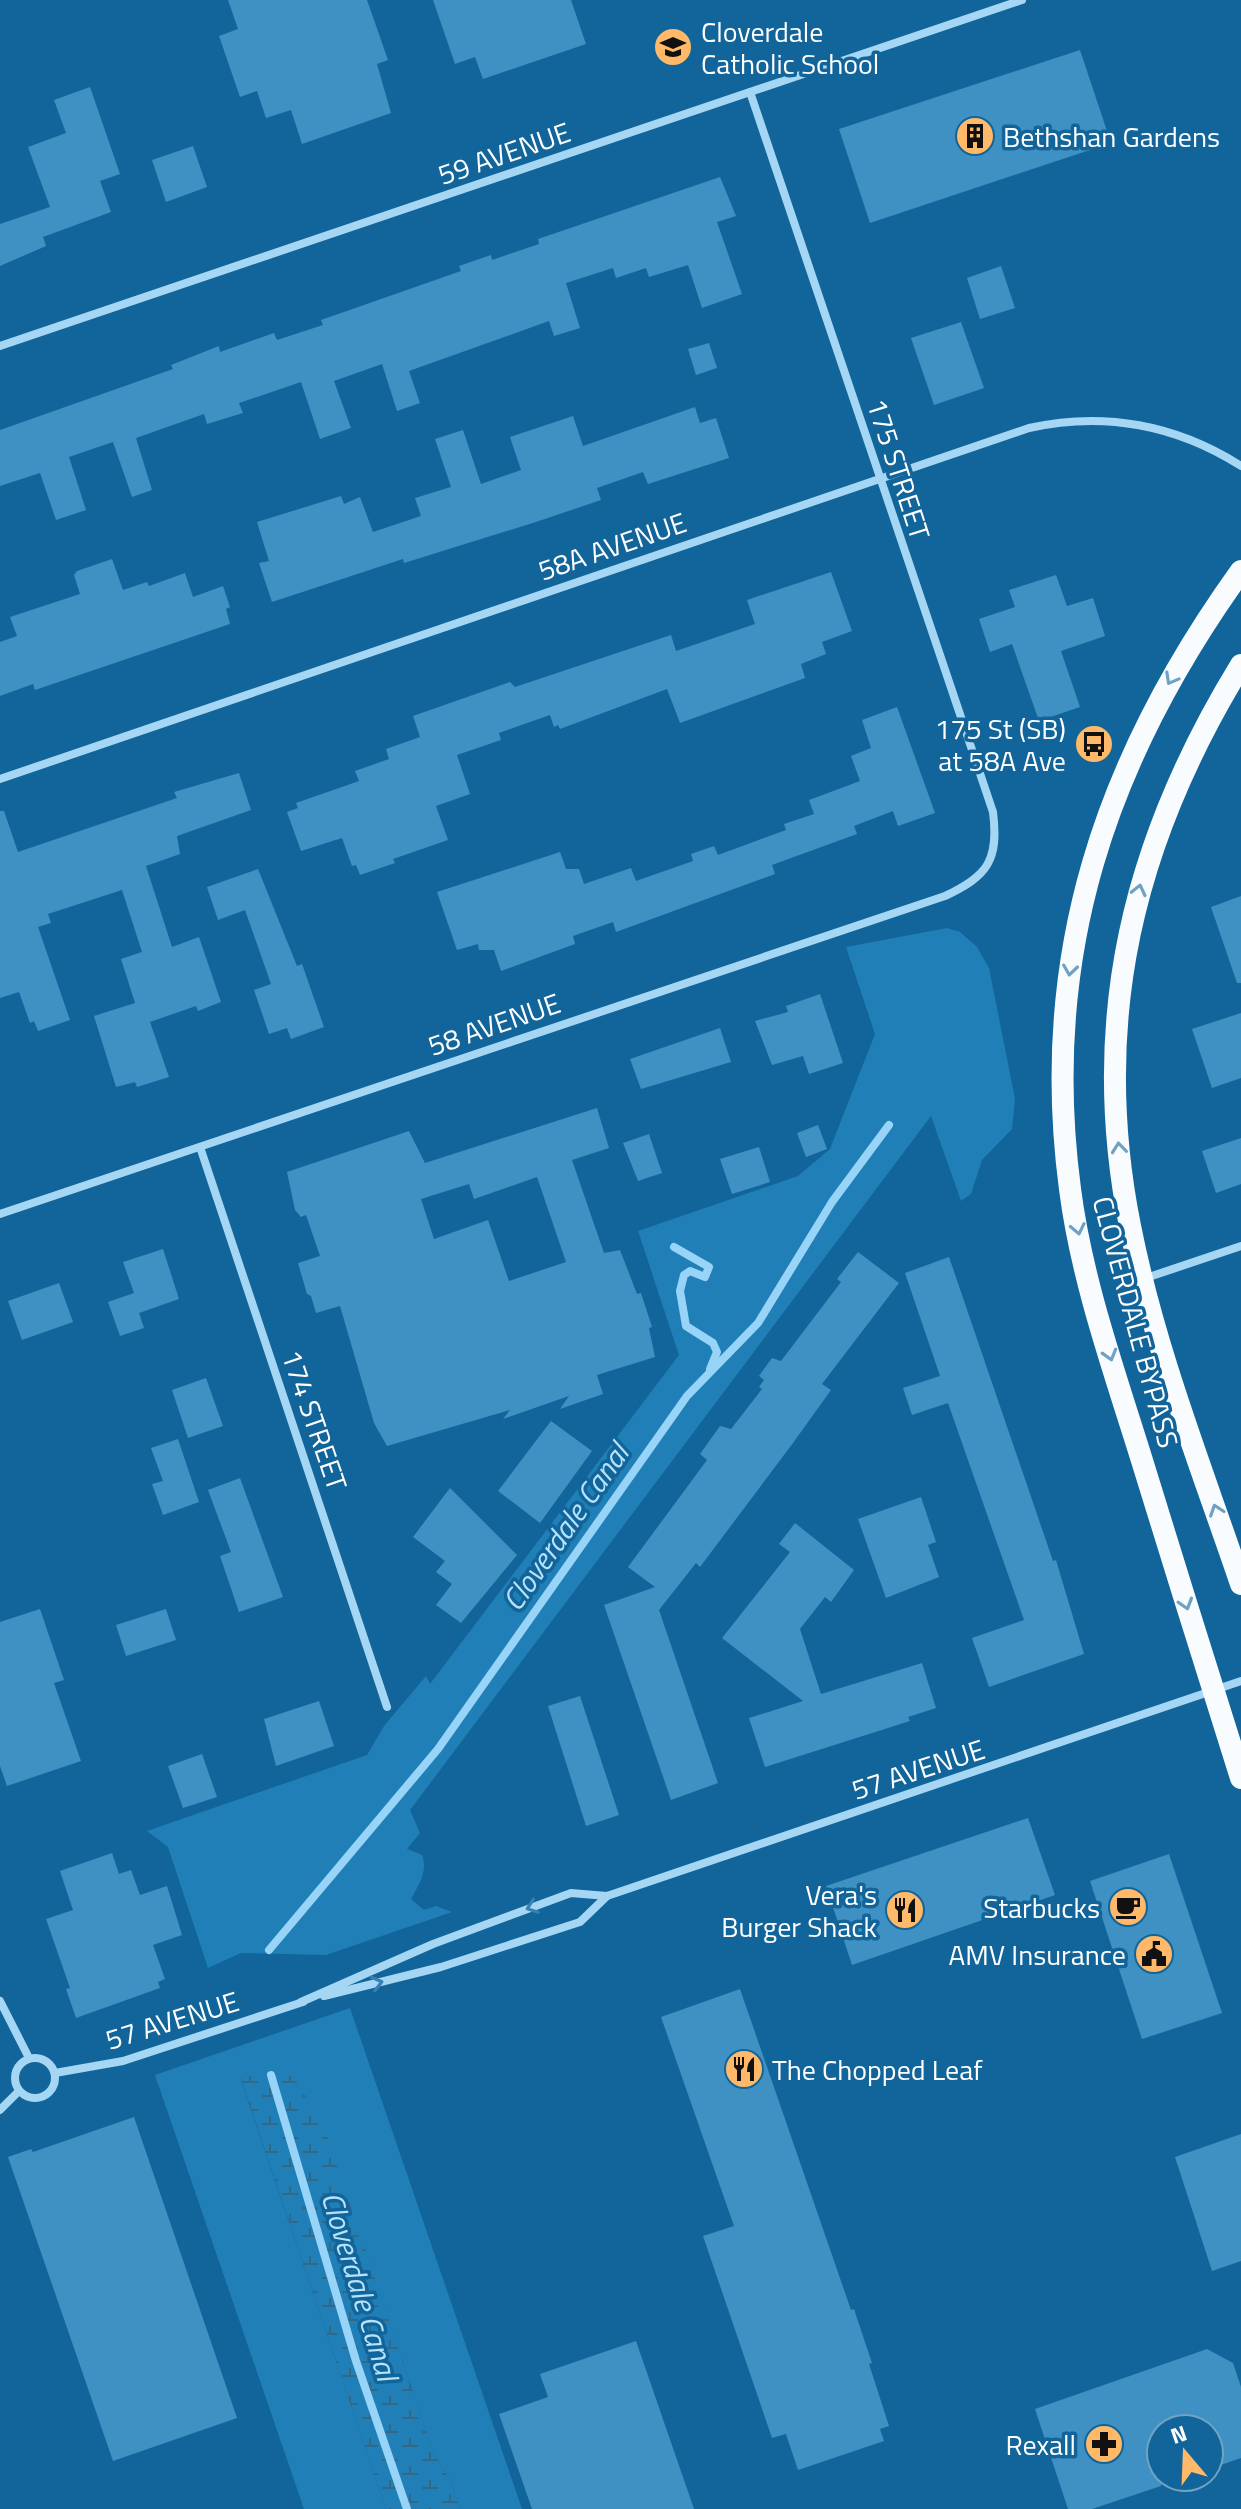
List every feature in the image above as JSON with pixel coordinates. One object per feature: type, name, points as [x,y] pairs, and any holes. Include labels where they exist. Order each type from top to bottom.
[{"type":"highway","name":"CLOVERDALE BYPASS","points":[[1241,571],[1173,675],[1128,761],[1108,813],[1078,917],[1068,981],[1062,1082],[1070,1191],[1088,1280],[1241,1778]]},
{"type":"highway","name":"CLOVERDALE BYPASS","points":[[1241,665],[1198,739],[1156,834],[1143,873],[1121,977],[1115,1117],[1128,1213],[1143,1279],[1164,1356],[1241,1584]]},
{"type":"street","name":"59 AVENUE","points":[[0,346],[1022,0]]},
{"type":"street","name":"175 STREET","points":[[750,92],[878,479],[993,812],[996,837],[991,860]]},
{"type":"street","name":"58A AVENUE","points":[[0,779],[1029,428],[1079,420],[1137,423],[1211,447],[1241,466]]},
{"type":"street","name":"58 AVENUE","points":[[0,1214],[945,896],[969,885],[983,873],[991,860]]},
{"type":"street","name":"174 STREET","points":[[200,1147],[387,1707]]},
{"type":"street","points":[[1143,1279],[1241,1246]]},
{"type":"street","name":"57 AVENUE","points":[[301,2002],[433,1944],[571,1893],[607,1896],[1241,1681]]},
{"type":"street","name":"57 AVENUE","points":[[55,2073],[123,2061],[301,2002],[441,1967],[580,1922],[607,1896]]},
{"type":"street","points":[[0,2001],[29,2058]]},
{"type":"street","points":[[29,2058],[42,2059],[55,2073],[53,2087],[44,2097],[30,2098],[15,2085],[15,2071],[29,2058]]},
{"type":"street","points":[[0,2110],[19,2091]]},
{"type":"green space","points":[[947,928],[960,932],[977,947],[989,968],[1015,1099],[1012,1129],[982,1160],[971,1194],[961,1201],[931,1116],[410,1810],[420,1833],[407,1849],[422,1855],[424,1867],[411,1899],[424,1910],[436,1906],[452,1912],[326,1955],[241,1953],[208,1968],[168,1847],[147,1831],[367,1755],[384,1726],[426,1676],[430,1684],[679,1355],[638,1231],[798,1176],[830,1149],[875,1034],[846,947]]},
{"type":"green space","points":[[350,2008],[522,2509],[460,2509],[451,2482],[433,2452],[356,2223],[240,2077],[386,2509],[304,2509],[155,2075]]},
{"type":"green space","points":[[240,2076],[293,2076],[323,2123],[433,2452],[451,2482],[460,2509],[386,2509]]},
{"type":"building","points":[[228,0],[367,0],[388,60],[377,64],[391,113],[302,144],[291,110],[266,118],[257,91],[240,97],[219,36],[238,29]]},
{"type":"building","points":[[433,0],[571,0],[586,44],[483,79],[475,57],[455,64]]},
{"type":"building","name":"Bethshan Gardens","points":[[1080,50],[1111,143],[870,223],[839,129]]},
{"type":"building","points":[[90,87],[120,174],[100,181],[111,212],[43,237],[46,246],[0,266],[0,224],[50,207],[28,147],[66,133],[54,100]]},
{"type":"building","points":[[193,146],[207,187],[166,202],[152,160]]},
{"type":"building","points":[[720,177],[736,216],[717,222],[742,294],[702,308],[688,265],[649,277],[646,268],[616,278],[613,268],[566,283],[580,328],[554,336],[549,321],[409,371],[420,403],[397,411],[382,364],[334,381],[351,428],[320,439],[301,382],[239,403],[243,413],[207,424],[204,414],[136,438],[152,490],[132,497],[113,442],[69,457],[86,510],[56,520],[40,473],[0,486],[0,430],[173,369],[171,365],[219,346],[220,352],[274,333],[277,340],[323,325],[321,320],[461,271],[459,266],[491,255],[492,260],[539,244],[538,239]]},
{"type":"building","points":[[1001,266],[1015,308],[980,319],[967,278]]},
{"type":"building","points":[[961,322],[984,388],[934,405],[911,338]]},
{"type":"building","points":[[709,343],[717,368],[696,375],[688,349]]},
{"type":"building","points":[[695,407],[700,423],[716,418],[729,458],[648,484],[643,472],[597,488],[601,500],[272,602],[259,563],[269,561],[257,522],[341,496],[344,504],[360,497],[373,532],[421,516],[415,498],[451,487],[435,439],[463,430],[481,484],[521,470],[510,437],[573,416],[583,446]]},
{"type":"building","points":[[112,559],[123,590],[147,582],[149,586],[185,573],[193,597],[223,586],[230,607],[226,609],[230,624],[35,690],[33,684],[0,696],[0,642],[17,636],[10,617],[80,594],[74,575],[77,571]]},
{"type":"building","points":[[831,572],[852,631],[822,642],[826,654],[801,664],[805,678],[680,723],[667,689],[560,729],[558,725],[554,727],[550,715],[499,733],[501,740],[457,755],[470,794],[436,806],[448,840],[393,859],[395,863],[360,875],[356,865],[352,866],[342,838],[301,851],[287,812],[298,808],[296,803],[359,781],[355,771],[389,759],[386,749],[420,737],[413,716],[510,682],[515,687],[671,635],[676,651],[755,624],[747,600]]},
{"type":"building","points":[[1056,575],[1067,606],[1093,598],[1105,636],[1061,651],[1080,707],[1039,721],[1012,644],[990,652],[979,619],[1015,607],[1009,590]]},
{"type":"building","points":[[897,707],[935,813],[898,826],[893,811],[854,826],[857,834],[772,865],[775,874],[616,932],[613,922],[573,936],[575,944],[501,971],[494,950],[479,950],[478,944],[457,950],[437,892],[560,852],[566,869],[579,869],[584,884],[631,868],[636,881],[693,861],[691,854],[714,846],[718,855],[786,830],[784,824],[814,814],[809,800],[860,781],[851,756],[871,748],[862,720]]},
{"type":"building","points":[[239,773],[251,810],[177,836],[180,854],[146,866],[172,947],[199,937],[221,1002],[198,1011],[196,1006],[150,1022],[169,1077],[137,1087],[135,1082],[116,1087],[94,1016],[135,1003],[121,959],[142,952],[122,890],[48,914],[51,923],[38,927],[70,1020],[38,1031],[34,1021],[30,1023],[19,992],[0,998],[0,811],[4,811],[18,852],[177,798],[174,792]]},
{"type":"building","points":[[258,869],[297,966],[302,964],[324,1027],[291,1039],[287,1028],[269,1034],[254,990],[271,984],[245,910],[218,920],[207,887]]},
{"type":"building","points":[[1241,896],[1241,983],[1237,983],[1211,907]]},
{"type":"building","points":[[820,994],[843,1063],[809,1074],[803,1056],[772,1065],[755,1021],[788,1012],[786,1006]]},
{"type":"building","points":[[1241,1013],[1241,1078],[1212,1088],[1192,1029]]},
{"type":"building","points":[[720,1028],[731,1062],[641,1089],[630,1059]]},
{"type":"building","points":[[597,1108],[609,1148],[572,1160],[604,1253],[620,1250],[637,1294],[641,1293],[652,1327],[649,1328],[655,1357],[597,1375],[603,1394],[560,1409],[569,1396],[503,1419],[510,1410],[387,1446],[374,1423],[340,1306],[316,1313],[311,1296],[307,1294],[298,1263],[320,1256],[306,1215],[301,1217],[295,1210],[287,1172],[409,1131],[425,1163]],"holes":[[[537,1177],[566,1262],[509,1281],[488,1220],[434,1239],[421,1199],[469,1184],[474,1199]]]},
{"type":"building","points":[[818,1125],[827,1149],[806,1157],[797,1133]]},
{"type":"building","points":[[649,1134],[662,1173],[638,1181],[623,1143]]},
{"type":"building","points":[[1241,1138],[1241,1184],[1216,1193],[1202,1151]]},
{"type":"building","points":[[759,1147],[770,1182],[732,1194],[720,1159]]},
{"type":"building","points":[[163,1249],[179,1299],[139,1313],[144,1328],[120,1336],[108,1302],[134,1293],[123,1262]]},
{"type":"building","points":[[858,1252],[899,1283],[822,1384],[831,1390],[793,1443],[700,1567],[696,1563],[659,1610],[718,1783],[671,1800],[604,1605],[655,1587],[628,1567],[707,1460],[700,1454],[720,1426],[731,1429],[762,1389],[759,1387],[764,1380],[759,1376],[772,1358],[781,1361],[841,1282],[837,1279]]},
{"type":"building","points":[[949,1257],[1053,1561],[1056,1560],[1084,1654],[989,1687],[972,1638],[1024,1620],[948,1403],[912,1415],[903,1388],[940,1376],[905,1273]]},
{"type":"building","points":[[59,1283],[73,1322],[22,1340],[8,1301]]},
{"type":"building","points":[[206,1378],[223,1426],[188,1438],[172,1390]]},
{"type":"building","points":[[551,1421],[592,1451],[540,1523],[498,1491]]},
{"type":"building","points":[[178,1439],[199,1502],[163,1515],[152,1484],[163,1481],[151,1448]]},
{"type":"building","points":[[240,1478],[283,1597],[239,1612],[220,1556],[231,1552],[208,1490]]},
{"type":"building","points":[[450,1488],[517,1555],[461,1623],[436,1605],[452,1584],[436,1572],[445,1561],[413,1537]]},
{"type":"building","points":[[921,1497],[936,1542],[928,1545],[939,1577],[886,1598],[858,1519]]},
{"type":"building","points":[[795,1523],[854,1570],[831,1602],[825,1597],[800,1629],[821,1694],[922,1663],[936,1708],[908,1717],[910,1721],[765,1767],[749,1718],[803,1701],[722,1638],[790,1552],[779,1544]]},
{"type":"building","points":[[40,1609],[64,1680],[54,1683],[81,1761],[7,1786],[0,1766],[0,1622]]},
{"type":"building","points":[[166,1609],[176,1640],[126,1656],[116,1625]]},
{"type":"building","points":[[580,1696],[619,1815],[586,1826],[548,1706]]},
{"type":"building","points":[[319,1701],[334,1746],[276,1766],[264,1719]]},
{"type":"building","points":[[202,1754],[217,1797],[183,1808],[168,1766]]},
{"type":"building","points":[[1028,1818],[1055,1895],[852,1965],[826,1886]]},
{"type":"building","points":[[112,1853],[119,1874],[131,1870],[140,1895],[167,1886],[182,1935],[153,1945],[165,1979],[158,1982],[160,1988],[76,2018],[66,1989],[70,1988],[46,1919],[73,1910],[60,1871]]},
{"type":"building","points":[[1169,1854],[1222,2013],[1142,2039],[1090,1881]]},
{"type":"building","points":[[740,1989],[851,2310],[854,2309],[889,2426],[880,2429],[884,2441],[798,2470],[786,2434],[772,2438],[703,2236],[734,2226],[661,2017]]},
{"type":"building","points":[[134,2117],[237,2418],[113,2461],[8,2157],[31,2149],[33,2152]]},
{"type":"building","points":[[1241,2134],[1241,2261],[1212,2271],[1175,2157]]},
{"type":"building","points":[[636,2341],[694,2509],[532,2509],[499,2414],[548,2397],[540,2374]]},
{"type":"building","name":"Rexall","points":[[1207,2349],[1233,2363],[1241,2387],[1241,2458],[1225,2464],[1225,2413],[1145,2413],[1145,2491],[1092,2509],[1068,2509],[1035,2409]]},
{"type":"waterway","name":"Cloverdale Canal","points":[[269,1950],[438,1749],[687,1396],[758,1323],[832,1202],[889,1125]]},
{"type":"waterway","points":[[674,1247],[709,1267],[705,1277],[690,1271],[684,1275],[680,1291],[686,1326],[713,1343],[717,1352],[710,1369]]},
{"type":"waterway","name":"Cloverdale Canal","points":[[271,2075],[356,2361],[407,2509]]},
{"type":"place","name":"Cloverdale Catholic School","points":[[673,47]]},
{"type":"place","name":"Bethshan Gardens","points":[[975,136]]},
{"type":"place","name":"175 St (SB) at 58A Ave","points":[[1094,744]]},
{"type":"place","name":"Starbucks","points":[[1128,1907]]},
{"type":"place","name":"Vera's Burger Shack","points":[[905,1910]]},
{"type":"place","name":"AMV Insurance","points":[[1154,1954]]},
{"type":"place","name":"The Chopped Leaf","points":[[744,2069]]},
{"type":"place","name":"Rexall","points":[[1104,2444]]}]
